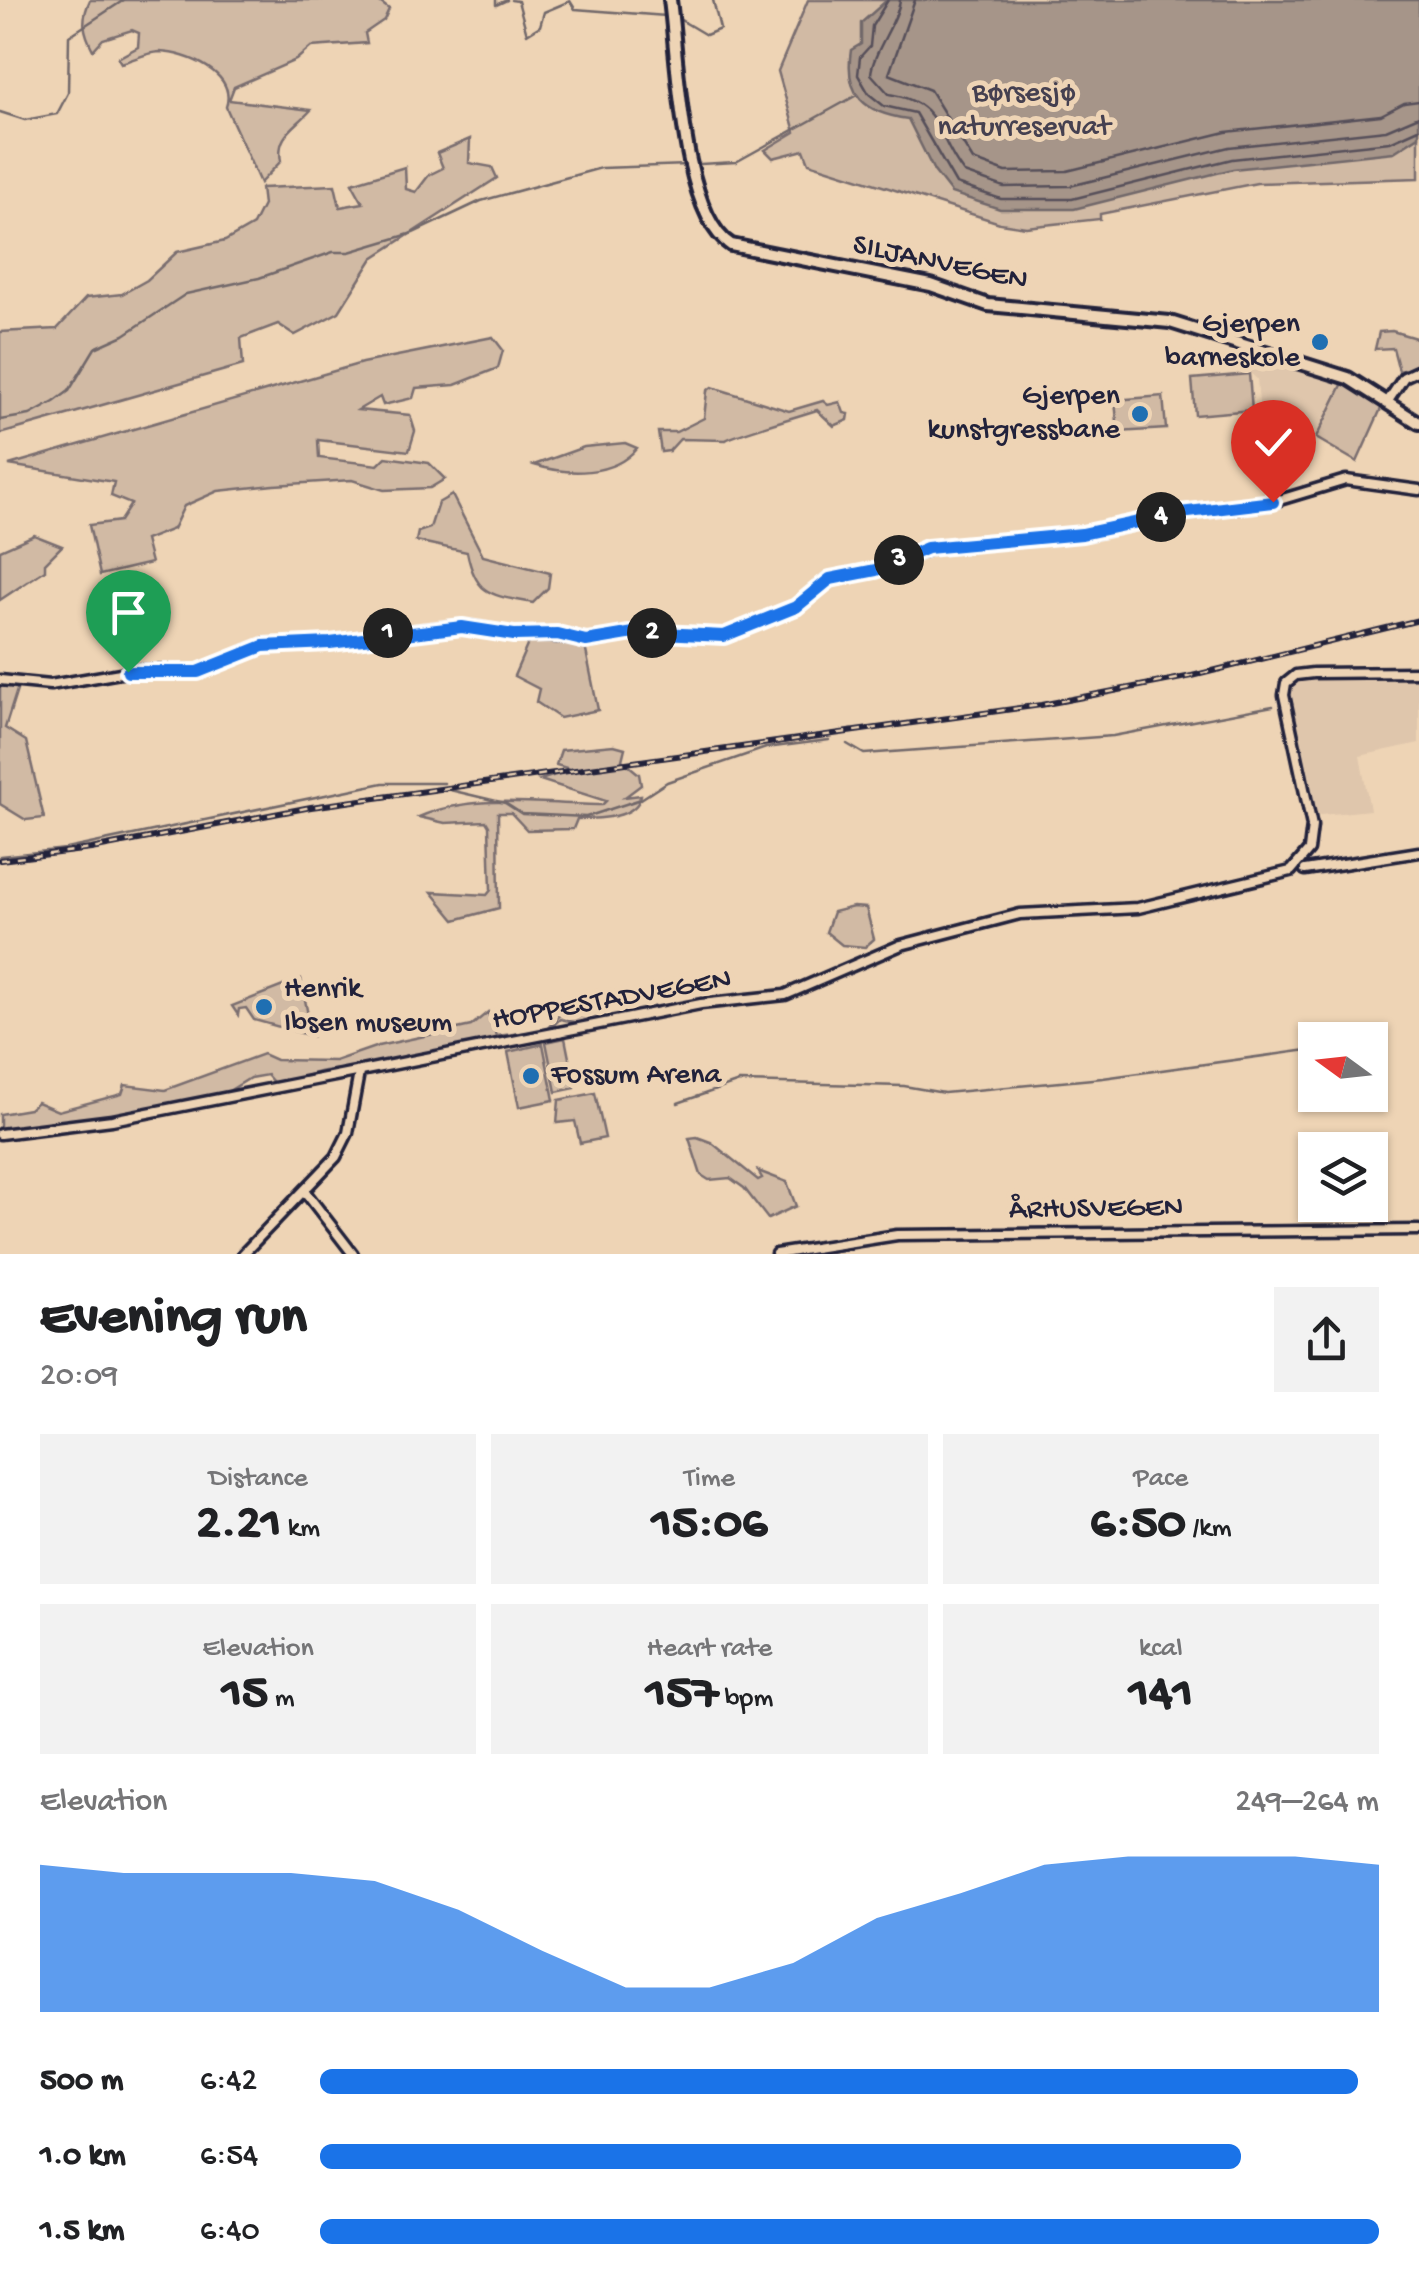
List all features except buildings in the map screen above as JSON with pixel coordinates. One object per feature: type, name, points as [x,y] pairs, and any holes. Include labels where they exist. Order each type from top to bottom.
[{"type":"main road","name":"SILJANVEGEN","points":[[672,10],[696,188],[712,227],[735,248],[931,285],[988,305],[1163,320],[1339,374],[1419,423]]},
{"type":"main road","points":[[1388,401],[1404,377],[1419,370]]},
{"type":"main road","points":[[0,680],[50,685],[138,670],[198,672],[263,646],[330,643],[462,627],[514,635],[557,634],[586,641],[640,632],[718,636],[744,631],[789,611],[830,579],[876,570],[927,548],[1092,533],[1180,513],[1266,504],[1346,480],[1419,490]]},
{"type":"main road","name":"HOPPESTADVEGEN","points":[[0,1134],[112,1120],[701,1004],[785,995],[872,956],[1020,914],[1138,908],[1291,871],[1309,850],[1312,826],[1284,695],[1286,683],[1296,676],[1313,673],[1419,672]]},
{"type":"main road","points":[[1306,870],[1419,852]]},
{"type":"main road","points":[[244,1254],[306,1193],[342,1146],[359,1073]]},
{"type":"main road","points":[[306,1193],[353,1254]]},
{"type":"main road","name":"ÅRHUSVEGEN","points":[[776,1254],[897,1235],[1419,1230]]},
{"type":"shaded area","points":[[1256,349],[1344,381],[1313,445],[1295,436],[1291,442],[1248,423],[1259,403],[1257,379],[1249,372]]},
{"type":"shaded area","points":[[1419,672],[1419,743],[1360,756],[1370,810],[1311,816],[1285,686],[1293,677]]},
{"type":"green space","points":[[90,0],[377,0],[389,9],[384,20],[365,33],[367,43],[311,47],[296,60],[234,87],[229,100],[311,110],[284,138],[281,161],[260,183],[226,107],[224,84],[217,75],[196,61],[171,53],[155,52],[121,63],[118,58],[138,47],[139,33],[132,30],[103,39],[93,50],[84,25]]},
{"type":"green space","name":"Børsesjø naturreservat","points":[[808,0],[1419,0],[1419,178],[1257,183],[1100,214],[1100,219],[1026,227],[1000,223],[809,163],[804,150],[773,158],[765,150],[795,132],[778,71]]},
{"type":"green space","points":[[470,139],[469,163],[492,167],[497,178],[373,258],[339,312],[295,335],[278,324],[241,338],[243,365],[0,434],[0,332],[57,329],[86,298],[122,294],[147,280],[177,252],[225,241],[253,225],[263,205],[261,188],[335,185],[340,207],[363,203],[352,183],[405,167],[406,189],[416,192],[429,175],[443,168],[437,153]]},
{"type":"green space","points":[[1392,331],[1419,339],[1419,366],[1399,371],[1393,348],[1375,349],[1379,332]]},
{"type":"green space","points":[[493,337],[503,350],[498,368],[455,385],[416,388],[413,398],[383,405],[380,397],[358,410],[410,415],[415,431],[409,451],[318,440],[319,458],[378,465],[386,457],[429,463],[445,479],[430,488],[384,490],[352,480],[218,491],[184,506],[173,529],[145,540],[151,563],[100,575],[89,525],[120,521],[131,504],[111,496],[114,482],[9,465],[362,363]]},
{"type":"green space","points":[[1249,374],[1252,410],[1195,415],[1192,379]]},
{"type":"green space","points":[[1344,381],[1384,402],[1357,462],[1316,438]]},
{"type":"green space","points":[[712,387],[789,411],[823,401],[828,405],[840,402],[844,413],[849,414],[848,420],[834,426],[817,410],[726,440],[680,439],[669,451],[661,452],[658,432],[676,432],[704,418],[707,391]]},
{"type":"green space","name":"Gjerpen kunstgressbane","points":[[1163,396],[1166,429],[1118,432],[1115,400]]},
{"type":"green space","points":[[625,443],[637,448],[603,469],[575,472],[534,465],[584,447]]},
{"type":"green space","points":[[452,495],[483,556],[550,573],[548,588],[533,603],[496,595],[481,586],[467,552],[416,541],[418,532],[430,528],[438,503]]},
{"type":"green space","points":[[34,535],[62,546],[45,563],[45,570],[0,600],[0,550]]},
{"type":"green space","points":[[529,641],[585,646],[598,710],[560,718],[536,702],[539,689],[514,676]]},
{"type":"green space","points":[[0,686],[18,687],[5,728],[26,741],[44,818],[26,820],[0,804]]},
{"type":"green space","points":[[614,745],[625,748],[622,760],[639,774],[641,785],[625,797],[641,795],[638,803],[615,816],[577,819],[573,829],[527,830],[511,813],[498,813],[499,908],[455,920],[432,892],[487,895],[491,890],[489,826],[486,821],[445,823],[419,817],[441,809],[486,802],[602,805],[606,801],[540,780],[565,772],[567,768],[556,765],[561,750]]},
{"type":"green space","points":[[866,908],[874,939],[865,947],[842,945],[826,932],[833,912]]},
{"type":"green space","points":[[301,979],[312,1036],[254,1020],[246,1008],[239,1009],[238,1015],[232,1006]]},
{"type":"green space","points":[[584,1009],[588,1018],[582,1024],[560,1019],[547,1031],[324,1071],[286,1082],[273,1082],[267,1075],[250,1078],[224,1094],[101,1119],[0,1130],[0,1114],[29,1109],[37,1102],[58,1111],[122,1094],[125,1085],[165,1090],[263,1054],[276,1060],[335,1061],[378,1046],[471,1026],[488,1012],[497,1036],[546,1030],[561,1013]]},
{"type":"green space","points":[[565,1038],[575,1088],[556,1092],[546,1042]]},
{"type":"green space","name":"Fossum Arena","points":[[543,1044],[554,1100],[519,1107],[508,1052]]},
{"type":"green space","points":[[595,1093],[605,1138],[580,1143],[575,1121],[557,1123],[559,1100]]},
{"type":"green space","points":[[689,1138],[711,1142],[758,1180],[762,1178],[758,1171],[787,1182],[796,1206],[768,1219],[744,1188],[730,1178],[709,1180],[701,1175]]},
{"type":"water","name":"Børsesjø naturreservat","points":[[887,0],[1419,0],[1419,136],[1394,152],[1233,169],[1074,209],[1000,209],[951,193],[934,171],[908,119],[880,112],[854,90],[851,50],[861,44],[861,23]]},
{"type":"waterway","points":[[0,112],[25,120],[57,114],[68,93],[69,36],[124,0]]},
{"type":"waterway","points":[[496,0],[496,5],[507,0]]},
{"type":"waterway","points":[[511,0],[518,1],[527,34],[540,26],[544,12],[570,1],[575,9],[666,16]]},
{"type":"waterway","points":[[674,16],[706,35],[720,29],[713,0]]},
{"type":"waterway","points":[[700,164],[736,162],[857,95]]},
{"type":"waterway","points":[[0,420],[30,415],[54,402],[69,391],[95,348],[124,335],[186,294],[259,278],[333,252],[349,252],[413,233],[481,201],[601,168],[688,165]]},
{"type":"waterway","points":[[847,744],[864,754],[1113,736],[1273,706]]},
{"type":"waterway","points":[[450,790],[505,803],[522,814],[586,817],[641,799],[667,782],[766,748],[829,740]]},
{"type":"waterway","points":[[0,856],[66,849],[383,783],[444,783]]},
{"type":"waterway","points":[[678,1103],[739,1082],[904,1086],[944,1093],[1103,1078],[1298,1051]]},
{"type":"railway","points":[[0,860],[91,849],[311,807],[1041,705],[1192,676],[1419,620]]},
{"type":"place","name":"Gjerpen barneskole","points":[[1320,342]]},
{"type":"place","name":"Gjerpen kunstgressbane","points":[[1140,414]]},
{"type":"place","name":"Henrik Ibsen museum","points":[[264,1007]]},
{"type":"place","name":"Fossum Arena","points":[[531,1076]]},
{"type":"route","points":[[128,672],[198,672],[263,646],[330,643],[462,627],[514,635],[557,634],[586,641],[640,632],[724,636],[796,607],[830,579],[876,570],[927,548],[1082,534],[1180,513],[1273,502]]}]
